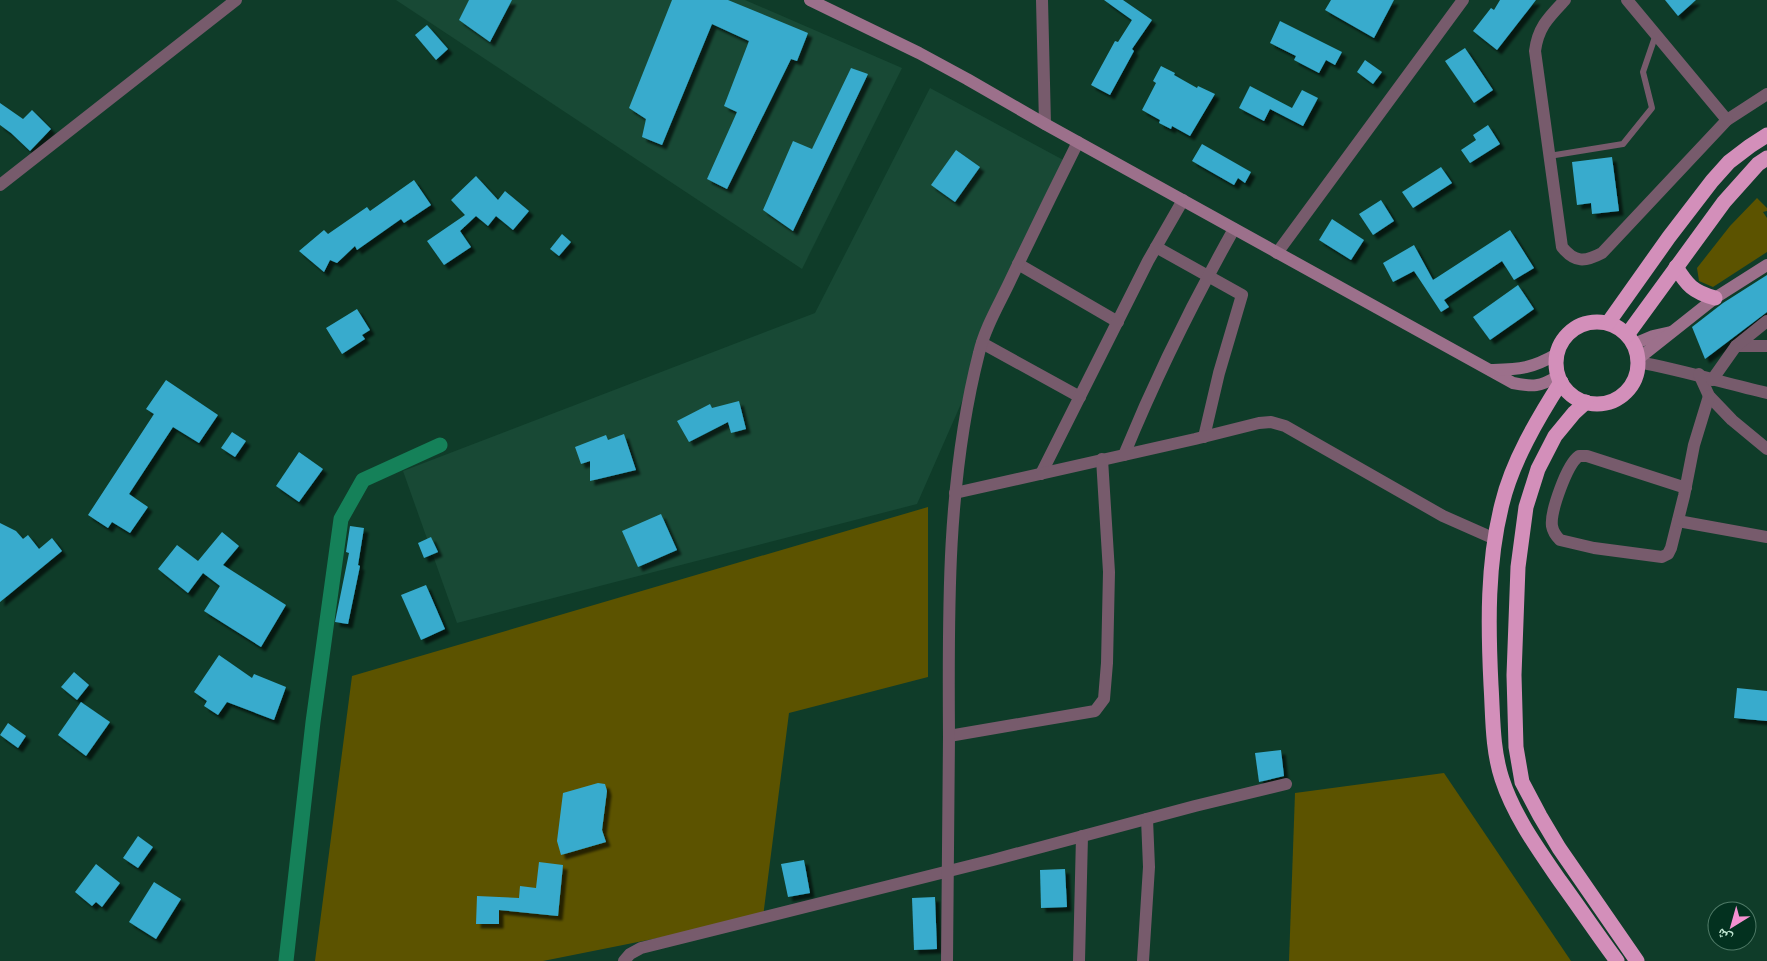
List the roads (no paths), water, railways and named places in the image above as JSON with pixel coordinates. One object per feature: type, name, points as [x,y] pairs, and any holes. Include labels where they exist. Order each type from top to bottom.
[{"type":"highway","points":[[1608,323],[1669,237],[1712,181],[1729,162],[1767,136]]},
{"type":"highway","points":[[1631,339],[1676,266],[1724,202],[1758,164],[1767,158]]},
{"type":"highway","points":[[1676,266],[1692,289],[1715,298]]},
{"type":"highway","points":[[1591,322],[1608,323],[1618,327],[1631,339],[1638,361],[1637,375],[1631,386],[1622,395],[1605,403],[1586,402],[1576,398],[1567,391],[1559,379],[1556,365],[1557,354],[1563,339],[1575,328],[1591,322]]},
{"type":"highway","points":[[1559,379],[1515,466],[1502,503],[1495,539],[1490,579],[1489,650],[1495,746],[1502,779],[1517,815],[1539,851],[1616,961]]},
{"type":"highway","points":[[1586,402],[1555,436],[1538,469],[1526,507],[1518,566],[1514,675],[1516,746],[1522,782],[1540,816],[1559,848],[1637,961]]},
{"type":"main road","points":[[810,0],[919,53],[967,79],[1513,383],[1536,386],[1559,379]]},
{"type":"main road","points":[[1638,361],[1671,332],[1715,298],[1767,265]]},
{"type":"main road","points":[[1631,339],[1671,332]]},
{"type":"main road","points":[[1488,370],[1532,367],[1557,354]]},
{"type":"street","points":[[0,185],[236,0]]},
{"type":"street","points":[[1042,0],[1045,124]]},
{"type":"street","points":[[1277,253],[1464,0]]},
{"type":"street","points":[[1565,0],[1542,26],[1534,51],[1562,247],[1569,255],[1578,259],[1589,260],[1602,253],[1727,120],[1767,94]]},
{"type":"street","points":[[1627,0],[1727,120]]},
{"type":"street","points":[[947,961],[950,870],[949,583],[955,493],[966,414],[982,343],[1018,264],[1078,142]]},
{"type":"street","points":[[1041,474],[1156,247],[1183,200]]},
{"type":"street","points":[[1124,455],[1170,352],[1207,277],[1234,229]]},
{"type":"street","points":[[1156,247],[1242,295],[1219,373],[1204,437]]},
{"type":"street","points":[[1018,264],[1118,322]]},
{"type":"street","points":[[1712,380],[1736,346],[1767,321]]},
{"type":"street","points":[[982,343],[1080,397]]},
{"type":"street","points":[[1736,346],[1767,346]]},
{"type":"street","points":[[1638,361],[1699,374],[1712,380],[1767,394]]},
{"type":"street","points":[[1699,374],[1709,396],[1732,420],[1767,448]]},
{"type":"street","points":[[1686,488],[1587,456],[1579,456],[1571,465],[1562,486],[1552,520],[1552,528],[1560,540],[1594,548],[1662,557],[1668,554],[1686,488],[1694,444],[1709,396]]},
{"type":"street","points":[[955,493],[1258,423],[1271,422],[1285,426],[1443,516],[1495,539]]},
{"type":"street","points":[[949,736],[1095,711],[1101,706],[1104,699],[1107,662],[1109,572],[1102,459]]},
{"type":"street","points":[[1678,521],[1767,537]]},
{"type":"street","points":[[624,961],[630,954],[640,948],[1286,784]]},
{"type":"street","points":[[1143,961],[1149,867],[1147,819]]},
{"type":"street","points":[[1079,961],[1082,836]]},
{"type":"lane","points":[[1549,156],[1623,144],[1652,108],[1643,72],[1656,34]]},
{"type":"waterway","points":[[286,961],[313,722],[341,519],[363,480],[440,445]]}]
